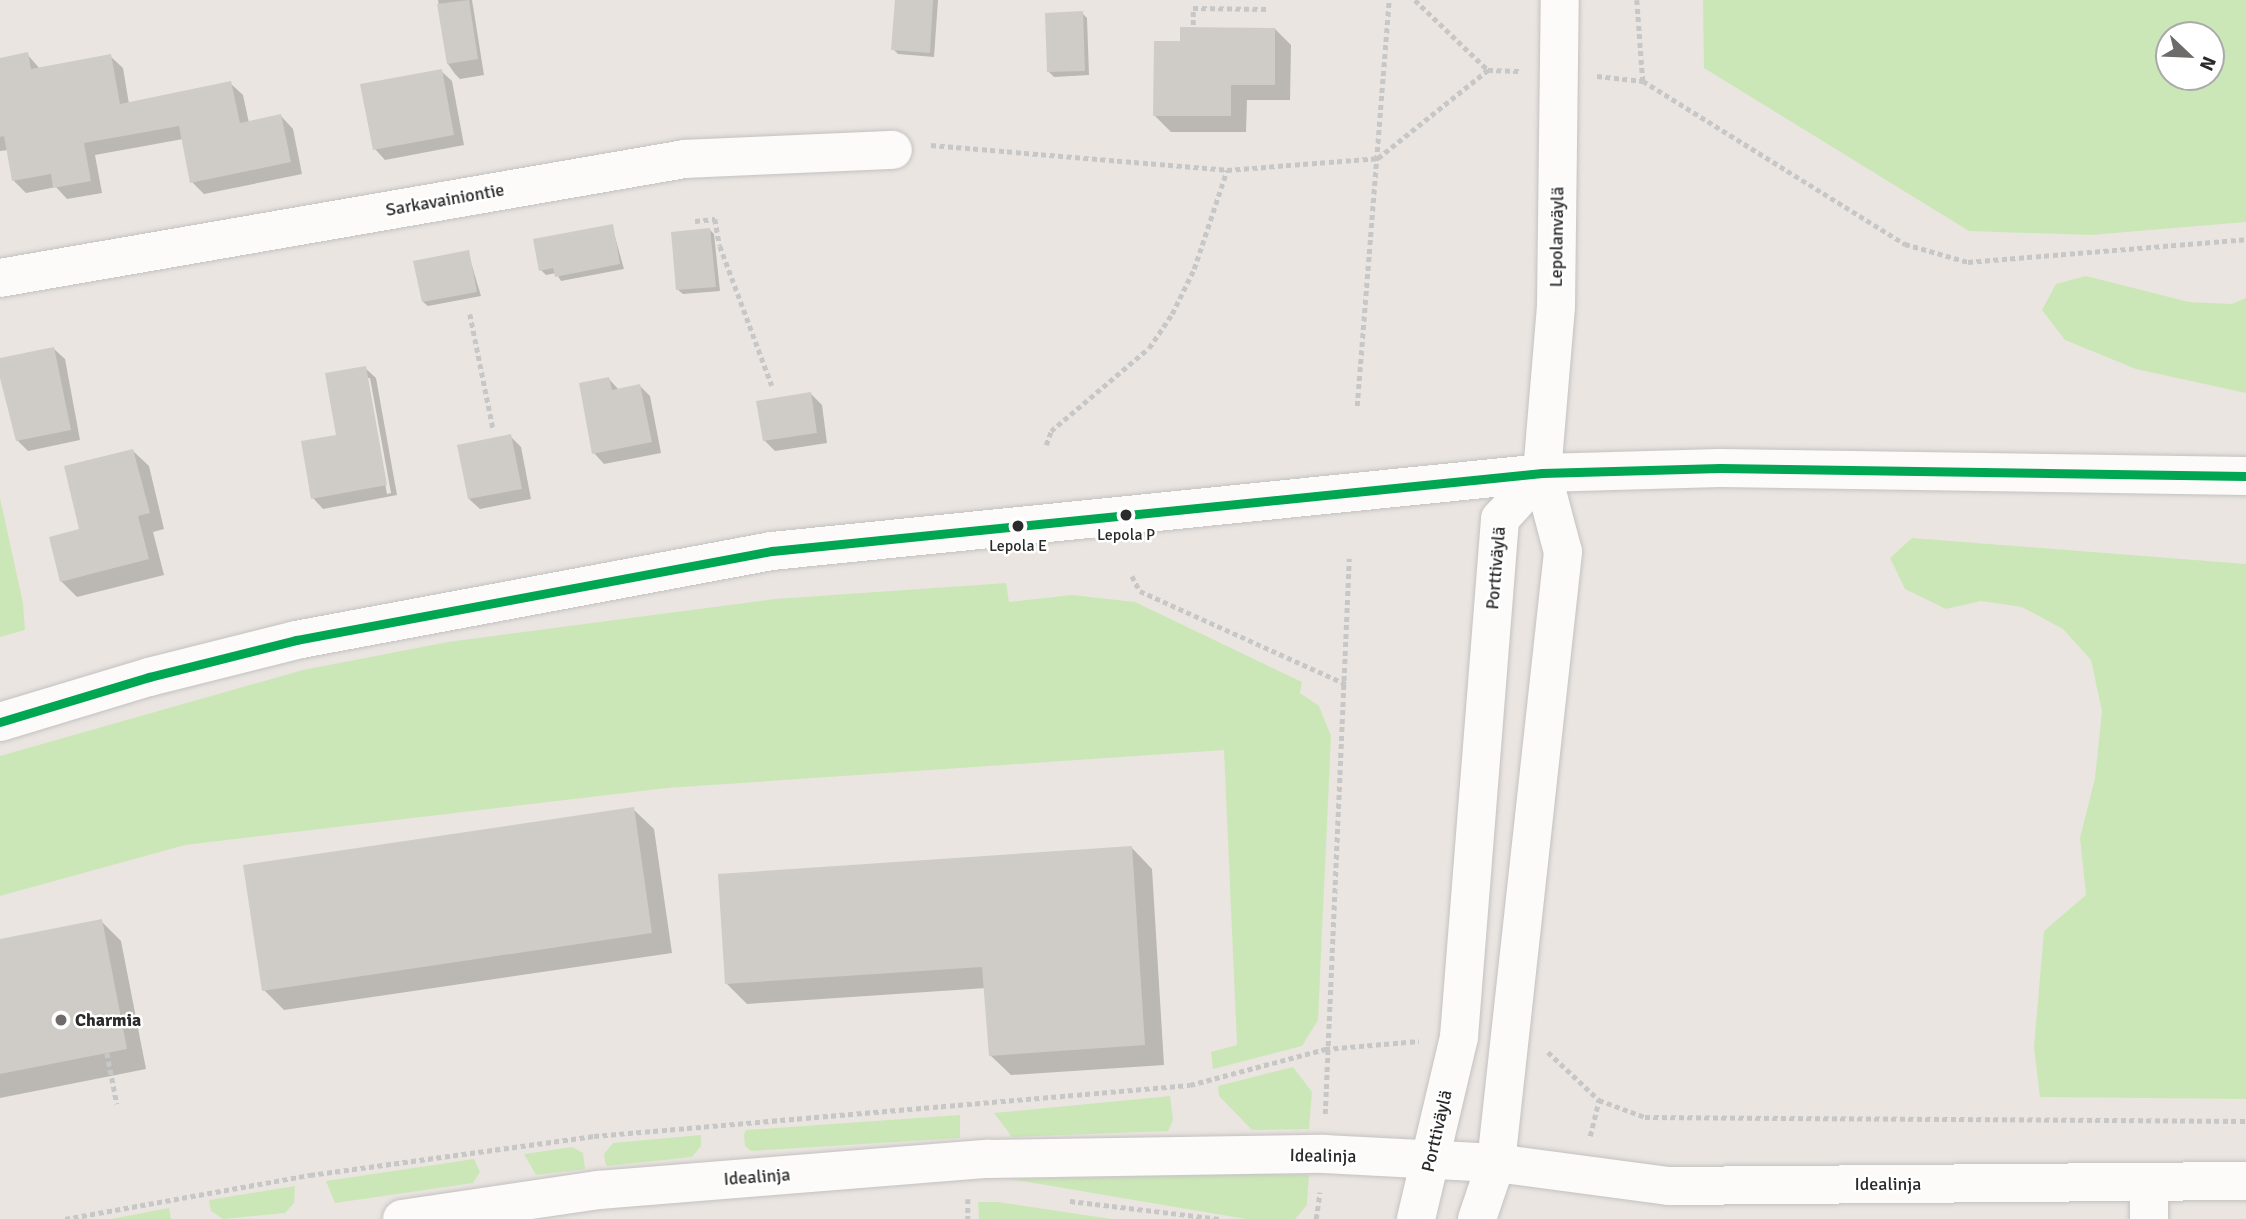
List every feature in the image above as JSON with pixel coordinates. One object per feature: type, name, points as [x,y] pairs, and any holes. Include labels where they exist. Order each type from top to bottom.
[{"type":"street","name":"Lepolanväylä","points":[[1542,472],[1556,306],[1560,0]]},
{"type":"street","name":"Sarkavainiontie","points":[[0,278],[685,159],[893,150]]},
{"type":"street","points":[[0,722],[149,677],[296,640],[443,609],[772,551],[1542,472],[1720,468],[2246,476]]},
{"type":"street","points":[[1477,1219],[1496,1163],[1563,552],[1542,472]]},
{"type":"street","name":"Porttiväylä","points":[[1416,1219],[1459,1037],[1500,519],[1542,472]]},
{"type":"street","name":"Idealinja","points":[[402,1219],[524,1211],[599,1190],[987,1159],[1324,1154],[1496,1163],[1668,1186],[2149,1201],[2246,1181]]},
{"type":"path","points":[[1357,406],[1389,0]]},
{"type":"path","points":[[1415,0],[1488,69]]},
{"type":"path","points":[[1637,0],[1643,81]]},
{"type":"path","points":[[1193,25],[1193,9],[1266,9]]},
{"type":"path","points":[[1046,445],[1051,431],[1149,348],[1172,314],[1194,269],[1227,170]]},
{"type":"path","points":[[695,221],[715,219],[720,246],[772,386]]},
{"type":"path","points":[[470,314],[493,428]]},
{"type":"path","points":[[1316,1219],[1324,1154],[1325,1049],[1346,684],[1349,559]]},
{"type":"path","points":[[1132,576],[1140,591],[1346,684]]},
{"type":"path","points":[[65,1219],[310,1175],[594,1136],[1190,1085],[1325,1049],[1459,1037]]},
{"type":"path","points":[[1511,1044],[1545,1049],[1599,1100],[1645,1117],[2246,1121]]},
{"type":"path","points":[[107,1053],[117,1104]]},
{"type":"path","points":[[968,1198],[968,1219]]},
{"type":"green space","points":[[1703,0],[2246,0],[2246,222],[2091,235],[1969,231],[1704,68]]},
{"type":"green space","points":[[2086,276],[2189,302],[2232,304],[2246,298],[2246,393],[2136,369],[2065,340],[2042,310],[2056,284]]},
{"type":"green space","points":[[0,498],[23,603],[25,630],[0,637]]},
{"type":"green space","points":[[1912,538],[2246,564],[2246,1099],[2040,1097],[2034,1047],[2044,931],[2086,895],[2080,838],[2095,778],[2102,711],[2091,660],[2063,629],[2022,607],[1981,601],[1946,609],[1905,589],[1890,558]]},
{"type":"green space","points":[[1006,583],[1009,602],[1072,595],[1135,602],[1302,682],[1300,693],[1319,706],[1331,736],[1318,1020],[1302,1046],[1213,1069],[1211,1052],[1237,1045],[1224,750],[667,788],[185,845],[0,896],[0,756],[303,670],[448,642],[775,599]]},
{"type":"green space","points":[[1293,1067],[1312,1092],[1309,1129],[1252,1130],[1219,1096],[1218,1086]]},
{"type":"green space","points":[[1170,1096],[1173,1120],[1168,1131],[1012,1137],[994,1113]]},
{"type":"green space","points":[[960,1115],[960,1138],[751,1151],[745,1146],[746,1130]]},
{"type":"green space","points":[[701,1135],[701,1146],[692,1157],[607,1166],[605,1162],[604,1154],[613,1143]]},
{"type":"green space","points":[[572,1147],[583,1153],[585,1169],[536,1175],[524,1154]]},
{"type":"green space","points":[[474,1159],[480,1172],[473,1183],[335,1203],[326,1181]]},
{"type":"green space","points":[[1309,1175],[1307,1205],[1295,1219],[1246,1219],[1010,1179]]},
{"type":"green space","points":[[295,1186],[294,1203],[285,1213],[223,1219],[211,1211],[209,1200]]},
{"type":"green space","points":[[978,1202],[998,1202],[1112,1219],[979,1219]]},
{"type":"green space","points":[[169,1208],[171,1219],[111,1219]]},
{"type":"building","points":[[469,0],[478,59],[447,64],[437,4]]},
{"type":"building","points":[[895,0],[933,0],[930,53],[891,50]]},
{"type":"building","points":[[1083,11],[1085,71],[1047,72],[1045,13]]},
{"type":"building","points":[[1180,27],[1275,28],[1275,85],[1231,85],[1231,116],[1153,116],[1154,41],[1180,41]]},
{"type":"building","points":[[28,52],[31,69],[111,54],[120,104],[231,81],[240,123],[281,114],[291,162],[190,183],[179,126],[84,143],[91,181],[53,188],[51,174],[12,181],[4,136],[0,137],[0,58]]},
{"type":"building","points":[[442,69],[454,135],[373,150],[360,84]]},
{"type":"building","points":[[613,224],[620,264],[555,277],[553,268],[539,271],[533,239]]},
{"type":"building","points":[[710,228],[716,287],[676,290],[671,232]]},
{"type":"building","points":[[469,250],[477,292],[422,302],[413,261]]},
{"type":"building","points":[[54,347],[71,430],[16,441],[0,378],[0,358]]},
{"type":"building","points":[[366,366],[387,485],[311,499],[301,441],[336,435],[325,373]]},
{"type":"building","points":[[609,377],[612,390],[640,384],[652,442],[592,454],[579,383]]},
{"type":"building","points":[[811,392],[817,433],[763,441],[756,401]]},
{"type":"building","points":[[511,434],[522,489],[468,499],[457,445]]},
{"type":"building","points":[[133,449],[150,513],[138,516],[149,559],[60,582],[49,537],[79,529],[64,466]]},
{"type":"building","points":[[634,807],[652,933],[262,991],[243,865]]},
{"type":"building","points":[[1132,846],[1145,1045],[989,1056],[982,967],[725,984],[718,874]]},
{"type":"building","name":"Charmia","points":[[102,919],[127,1049],[0,1074],[0,939]]},
{"type":"transit line","points":[[0,722],[149,677],[296,640],[772,551],[1542,473],[1720,468],[2246,476]]},
{"type":"place","name":"Lepola P","points":[[1126,515]]},
{"type":"place","name":"Lepola E","points":[[1018,526]]},
{"type":"place","name":"Charmia","points":[[61,1020]]}]
